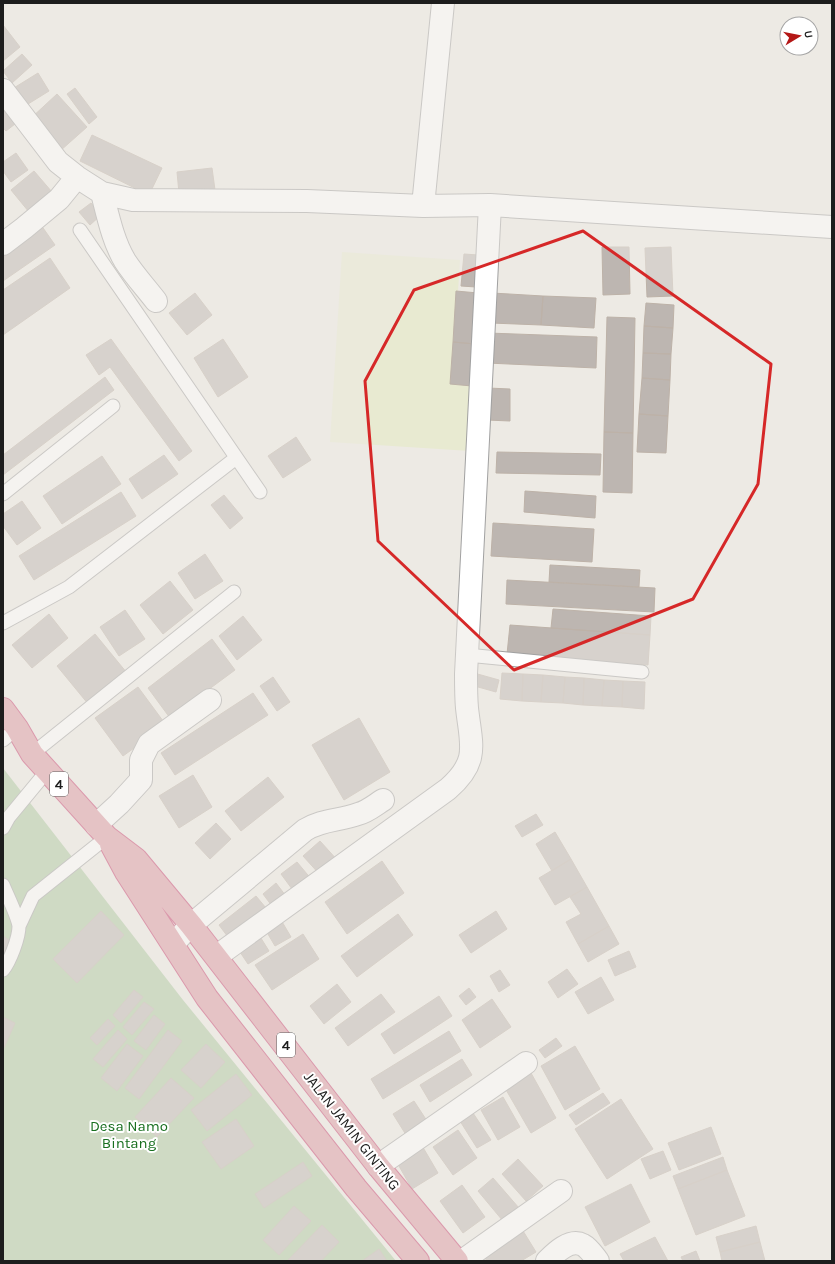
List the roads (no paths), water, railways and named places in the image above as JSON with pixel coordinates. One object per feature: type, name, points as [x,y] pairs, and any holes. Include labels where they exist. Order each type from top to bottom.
[{"type":"highway","name":"JALAN JAMIN GINTING","points":[[3,709],[10,734],[32,754],[102,831],[136,859],[217,956],[378,1166],[457,1261]]},
{"type":"highway","name":"JALAN JAMIN GINTING","points":[[102,831],[126,872],[207,998],[356,1188],[418,1261]]},
{"type":"street","points":[[423,206],[443,3]]},
{"type":"street","points":[[3,90],[58,162],[77,177],[102,192],[133,200],[307,201],[423,206],[490,204],[832,227]]},
{"type":"street","points":[[3,244],[59,199],[77,177]]},
{"type":"street","points":[[102,192],[109,221],[120,250],[126,261],[156,301]]},
{"type":"street","points":[[217,956],[448,789],[458,781],[466,770],[472,749],[466,698],[467,656],[490,204]]},
{"type":"street","points":[[102,831],[119,804],[141,780],[141,760],[149,744],[210,700]]},
{"type":"street","points":[[173,944],[191,925],[305,830],[324,821],[333,821],[360,814],[383,800]]},
{"type":"street","points":[[378,1166],[526,1063]]},
{"type":"street","points":[[462,1261],[561,1191]]},
{"type":"street","points":[[547,1261],[560,1248],[577,1243],[583,1245],[598,1261]]},
{"type":"lane","points":[[80,230],[260,492]]},
{"type":"lane","points":[[3,494],[113,406]]},
{"type":"lane","points":[[3,623],[69,587],[236,458]]},
{"type":"lane","points":[[32,754],[234,592]]},
{"type":"lane","points":[[467,656],[642,672]]},
{"type":"lane","points":[[3,828],[9,817],[47,771]]},
{"type":"lane","points":[[3,970],[16,943],[19,926],[33,896],[102,831]]},
{"type":"lane","points":[[3,885],[19,926]]},
{"type":"park label","name":"Desa Namo Bintang","points":[[129,1134]]}]
